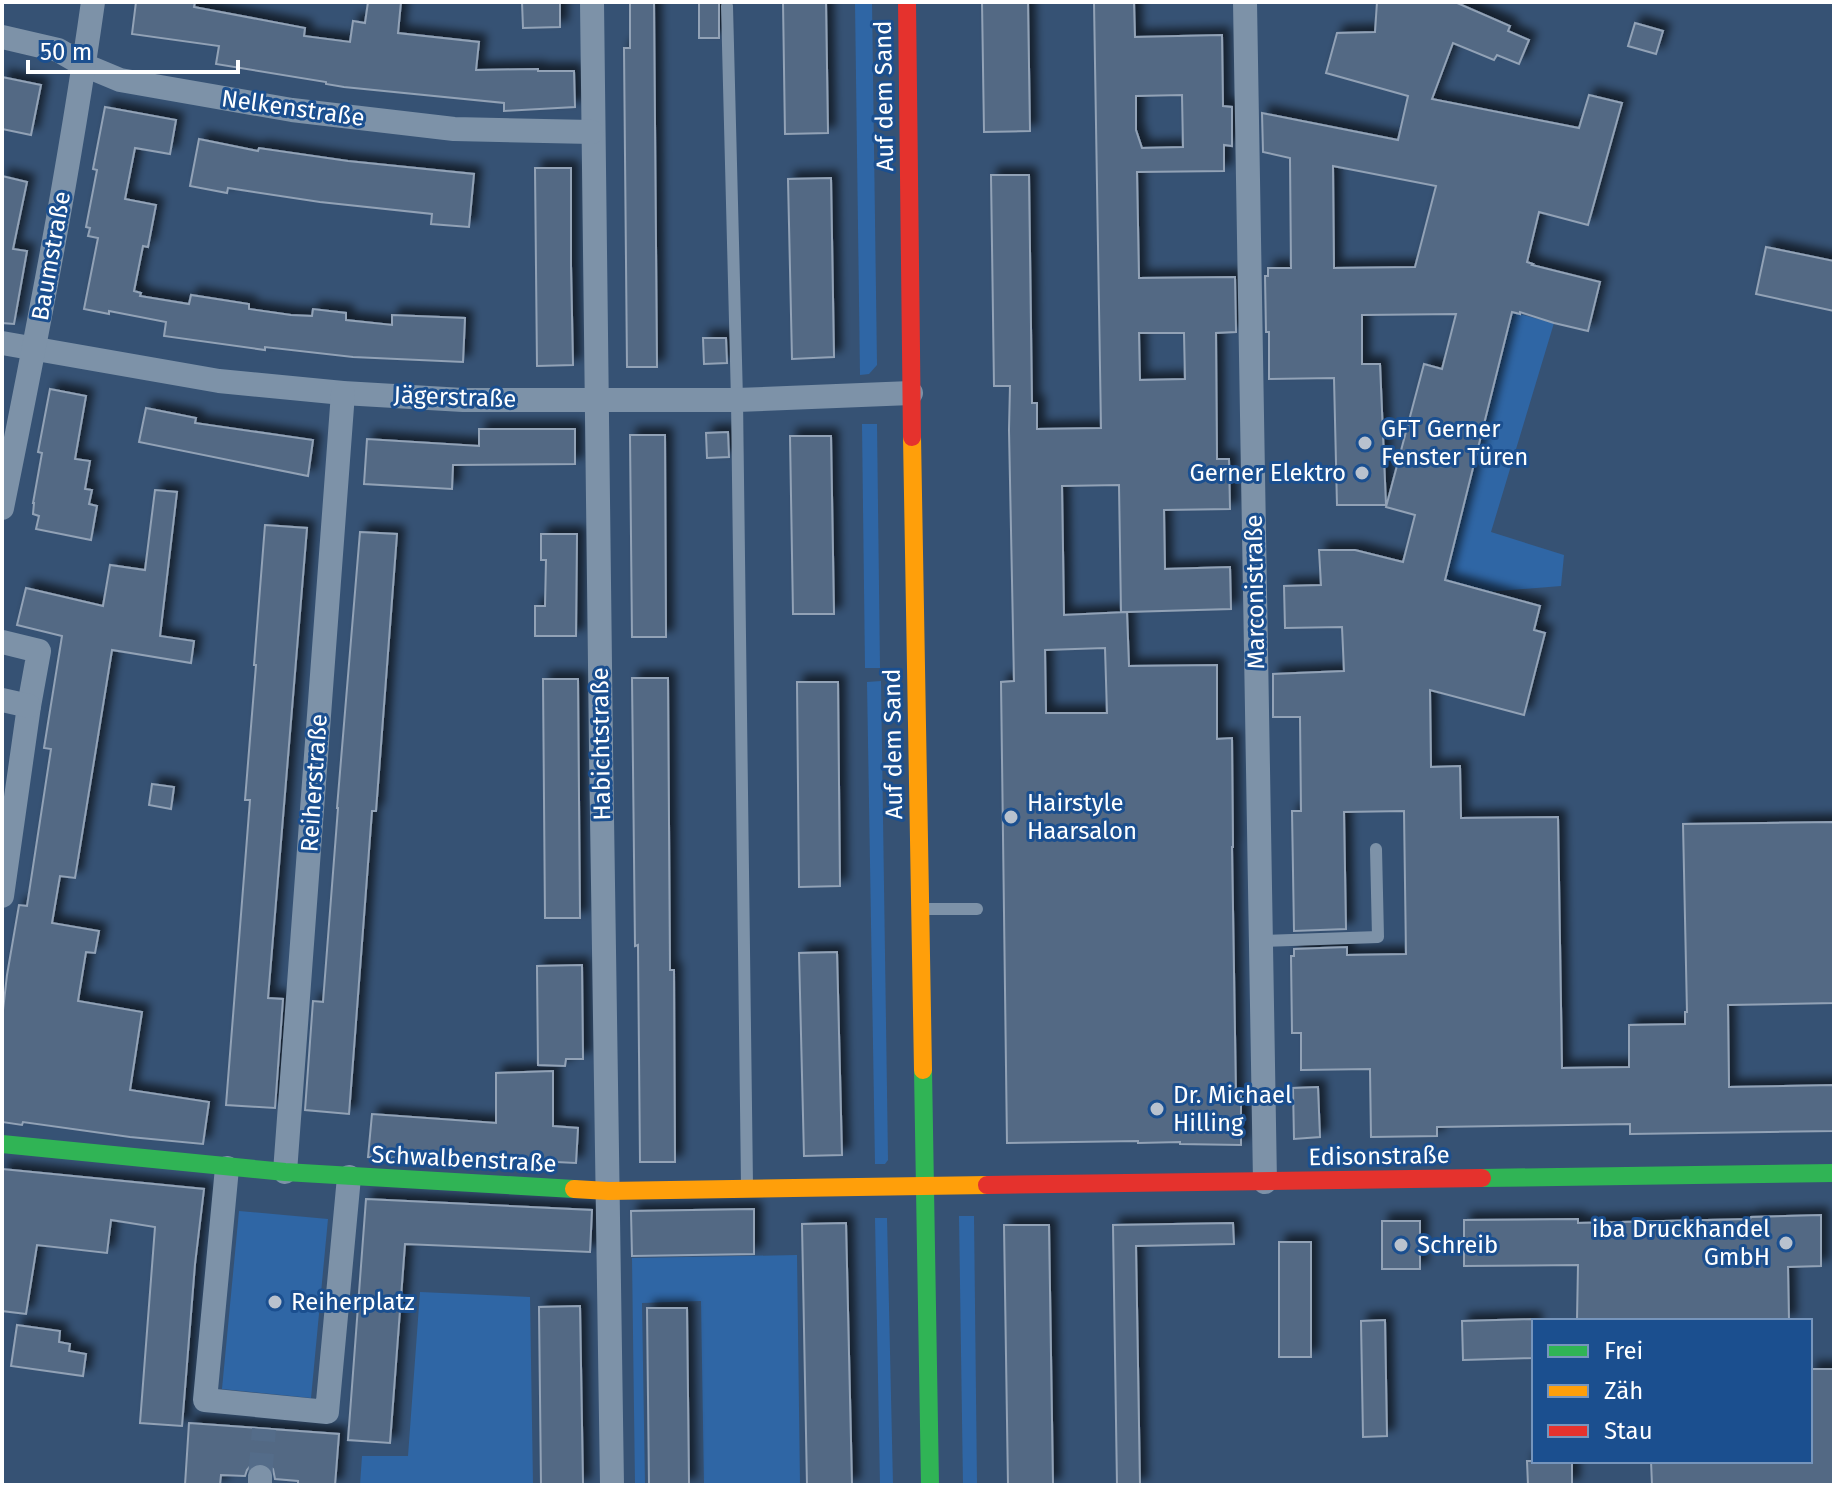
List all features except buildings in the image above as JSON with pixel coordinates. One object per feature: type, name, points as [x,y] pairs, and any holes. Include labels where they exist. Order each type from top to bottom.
[{"type":"street","name":"Baumstraße","points":[[2,508],[34,350],[93,2]]},
{"type":"street","name":"Habichtstraße","points":[[592,2],[612,1485]]},
{"type":"street","name":"Auf dem Sand","points":[[907,2],[930,1485]]},
{"type":"street","name":"Marconistraße","points":[[1245,2],[1265,1182]]},
{"type":"street","name":"Nelkenstraße","points":[[2,37],[58,50],[120,80],[292,110],[454,129],[592,132]]},
{"type":"street","name":"Jägerstraße","points":[[2,343],[219,381],[463,400],[737,400],[911,393]]},
{"type":"street","name":"Reiherstraße","points":[[285,1172],[343,393]]},
{"type":"street","points":[[2,642],[39,651],[2,896]]},
{"type":"street","points":[[2,700],[29,706]]},
{"type":"street","name":"Schwalbenstraße","points":[[2,1144],[227,1168],[608,1191],[925,1187]]},
{"type":"street","points":[[227,1168],[205,1400],[265,1417],[327,1412],[349,1177]]},
{"type":"street","name":"Edisonstraße","points":[[925,1187],[1834,1173]]},
{"type":"lane","points":[[727,6],[737,400],[747,1188]]},
{"type":"lane","points":[[1261,941],[1378,937],[1376,849]]},
{"type":"lane","points":[[920,909],[977,909]]},
{"type":"shaded area","points":[[855,2],[872,2],[877,365],[869,374],[860,375]]},
{"type":"shaded area","points":[[1512,312],[1554,323],[1491,532],[1564,555],[1561,586],[1487,592],[1444,580]]},
{"type":"shaded area","points":[[862,424],[877,424],[880,668],[865,668]]},
{"type":"shaded area","points":[[881,681],[888,1160],[885,1164],[875,1164],[867,682]]},
{"type":"shaded area","name":"Reiherplatz","points":[[239,1211],[328,1219],[311,1398],[222,1389]]},
{"type":"shaded area","points":[[959,1216],[974,1216],[977,1485],[963,1485]]},
{"type":"shaded area","points":[[875,1218],[887,1218],[893,1485],[880,1485]]},
{"type":"shaded area","points":[[797,1255],[800,1485],[704,1485],[701,1301],[642,1303],[645,1485],[635,1485],[632,1258]]},
{"type":"shaded area","points":[[420,1292],[530,1297],[533,1485],[360,1485],[362,1456],[408,1456]]},
{"type":"tunnel","points":[[260,1477],[264,1429]]},
{"type":"traffic: fast","points":[[923,1070],[930,1485]]},
{"type":"traffic: fast","points":[[2,1144],[285,1172],[574,1189]]},
{"type":"traffic: fast","points":[[1482,1178],[1834,1173]]},
{"type":"traffic: slow","points":[[912,437],[923,1070]]},
{"type":"traffic: slow","points":[[574,1189],[987,1185]]},
{"type":"traffic: jam","points":[[907,2],[912,437]]},
{"type":"traffic: jam","points":[[987,1185],[1482,1178]]},
{"type":"place","name":"GFT Gerner Fenster Türen","points":[[1365,443]]},
{"type":"place","name":"Gerner Elektro","points":[[1362,473]]},
{"type":"place","name":"Hairstyle Haarsalon","points":[[1011,817]]},
{"type":"place","name":"Dr. Michael Hilling","points":[[1157,1109]]},
{"type":"place","name":"iba Druckhandel GmbH","points":[[1786,1243]]},
{"type":"place","name":"Schreib","points":[[1401,1245]]},
{"type":"place","name":"Reiherplatz","points":[[275,1302]]}]
